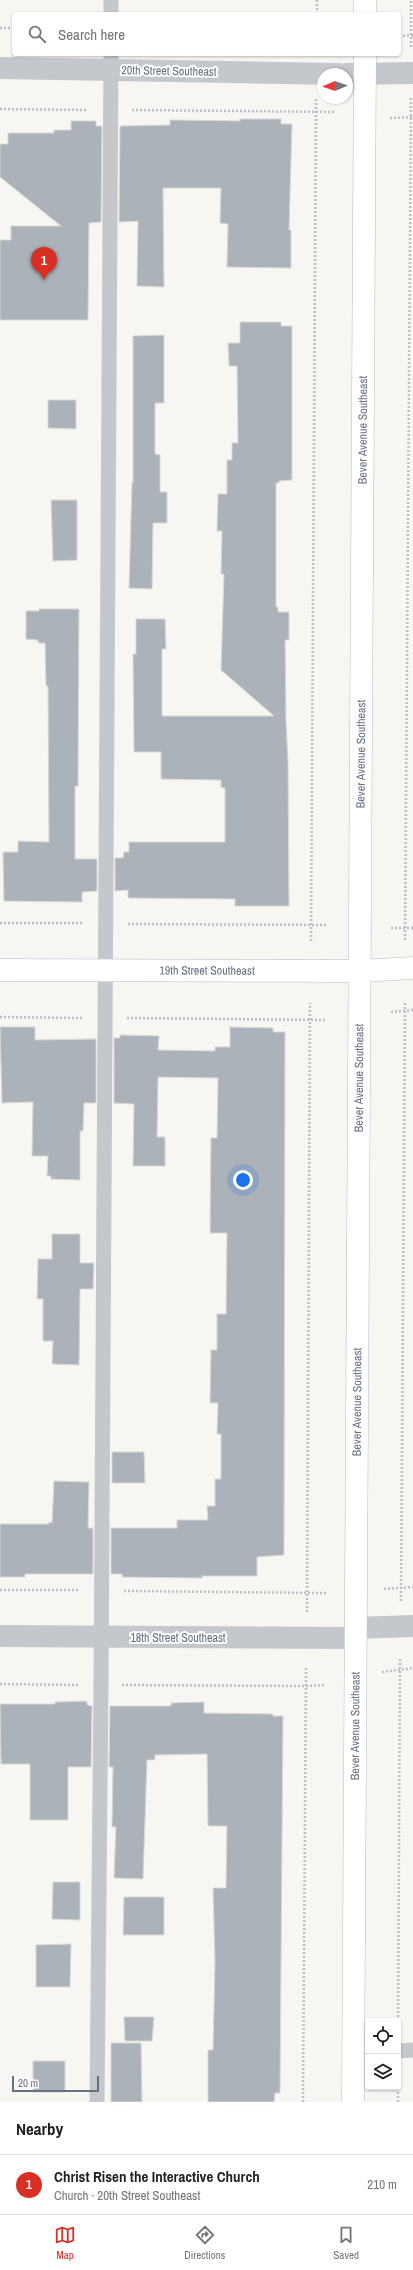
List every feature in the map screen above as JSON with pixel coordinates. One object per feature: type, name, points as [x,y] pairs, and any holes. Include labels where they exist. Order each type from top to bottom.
[{"type":"street","points":[[365,0],[365,12]]},
{"type":"street","name":"20th Street Southeast","points":[[0,68],[111,62],[317,73]]},
{"type":"street","points":[[359,68],[413,73]]},
{"type":"street","name":"Bever Avenue Southeast","points":[[353,2102],[361,2053],[356,1633],[359,971],[359,68]]},
{"type":"street","name":"19th Street Southeast","points":[[0,970],[359,971],[413,968]]},
{"type":"street","name":"18th Street Southeast","points":[[0,1636],[101,1638],[356,1633],[413,1626]]},
{"type":"lane","points":[[111,0],[111,12]]},
{"type":"lane","points":[[97,2102],[106,1018],[111,62]]},
{"type":"lane","points":[[401,2051],[413,2050]]},
{"type":"path","points":[[316,12],[317,0]]},
{"type":"path","points":[[411,0],[411,49]]},
{"type":"path","points":[[0,28],[12,28]]},
{"type":"path","points":[[401,36],[412,35]]},
{"type":"path","points":[[311,941],[316,92]]},
{"type":"path","points":[[405,940],[412,117],[410,96]]},
{"type":"path","points":[[0,109],[336,112]]},
{"type":"path","points":[[390,118],[412,117]]},
{"type":"path","points":[[0,922],[328,925]]},
{"type":"path","points":[[392,928],[413,928]]},
{"type":"path","points":[[401,1601],[405,1001]]},
{"type":"path","points":[[306,1612],[310,1003]]},
{"type":"path","points":[[392,1012],[413,1010]]},
{"type":"path","points":[[0,1017],[327,1020]]},
{"type":"path","points":[[384,1589],[413,1587]]},
{"type":"path","points":[[0,1590],[326,1593]]},
{"type":"path","points":[[398,2018],[400,1657]]},
{"type":"path","points":[[303,2102],[306,1667]]},
{"type":"path","points":[[382,1672],[400,1668],[413,1668]]},
{"type":"path","points":[[0,1684],[325,1685]]},
{"type":"path","points":[[398,2090],[398,2102]]},
{"type":"building","points":[[240,119],[281,119],[281,124],[292,124],[289,230],[291,230],[291,268],[227,267],[228,224],[220,223],[221,188],[163,188],[164,287],[137,286],[138,221],[119,222],[120,126],[170,125],[170,120],[240,121]]},
{"type":"building","points":[[71,121],[96,121],[96,126],[102,126],[101,222],[89,223],[88,320],[0,320],[0,240],[11,240],[11,226],[61,226],[0,177],[0,144],[8,144],[8,133],[54,133],[54,130],[71,130]]},
{"type":"building","points":[[240,322],[281,322],[281,326],[292,326],[292,480],[279,481],[279,483],[276,483],[276,607],[278,607],[278,612],[289,612],[289,640],[285,640],[289,906],[235,906],[235,899],[128,898],[128,890],[115,891],[115,858],[123,858],[124,852],[129,852],[129,842],[225,842],[225,788],[221,787],[221,780],[161,779],[161,752],[134,752],[133,654],[136,654],[136,619],[165,619],[166,649],[162,649],[162,716],[274,716],[221,670],[224,574],[221,574],[222,531],[217,531],[218,494],[227,494],[227,460],[232,460],[232,443],[238,443],[237,366],[229,366],[228,343],[240,343]]},
{"type":"building","points":[[164,335],[164,403],[155,403],[155,454],[160,455],[160,492],[167,492],[167,523],[153,523],[152,589],[129,588],[133,483],[133,336]]},
{"type":"building","points":[[48,400],[76,400],[76,429],[48,428]]},
{"type":"building","points":[[51,500],[77,500],[77,560],[53,561]]},
{"type":"building","points":[[39,609],[79,609],[78,786],[75,786],[75,859],[97,859],[97,891],[82,892],[82,902],[4,901],[3,852],[18,852],[18,841],[49,842],[48,686],[46,686],[45,643],[38,643],[38,640],[26,639],[26,611],[39,611]]},
{"type":"building","points":[[0,1027],[35,1027],[35,1040],[96,1039],[96,1103],[84,1103],[83,1131],[80,1131],[80,1180],[51,1179],[51,1176],[47,1176],[48,1156],[32,1156],[33,1102],[2,1103]]},
{"type":"building","points":[[230,1027],[273,1028],[273,1032],[285,1032],[284,1555],[257,1557],[257,1576],[202,1576],[202,1578],[122,1577],[122,1574],[111,1574],[111,1528],[177,1528],[177,1520],[208,1520],[207,1506],[215,1506],[215,1479],[221,1479],[221,1434],[217,1434],[218,1403],[210,1403],[211,1350],[217,1350],[217,1314],[226,1314],[227,1233],[210,1233],[211,1138],[217,1138],[218,1078],[158,1077],[157,1137],[165,1137],[165,1166],[133,1166],[134,1104],[114,1103],[114,1038],[120,1038],[120,1035],[159,1036],[158,1050],[215,1051],[215,1047],[230,1047]]},
{"type":"building","points":[[52,1234],[80,1234],[80,1263],[94,1263],[93,1289],[80,1289],[79,1365],[52,1364],[53,1341],[43,1341],[43,1299],[37,1299],[38,1259],[52,1259]]},
{"type":"building","points":[[112,1452],[144,1452],[145,1483],[112,1483]]},
{"type":"building","points":[[54,1481],[89,1482],[88,1528],[93,1528],[93,1574],[25,1574],[25,1577],[0,1577],[0,1524],[52,1523]]},
{"type":"building","points":[[87,1701],[87,1705],[92,1706],[91,1767],[68,1767],[68,1820],[30,1820],[30,1764],[1,1764],[0,1704],[55,1704],[55,1702]]},
{"type":"building","points":[[204,1702],[204,1713],[273,1714],[273,1716],[283,1716],[280,2093],[275,2093],[274,2102],[208,2102],[208,2050],[213,2050],[215,1962],[213,1888],[226,1888],[227,1826],[208,1826],[207,1754],[155,1755],[155,1760],[147,1760],[143,1879],[114,1878],[116,1827],[112,1827],[113,1767],[109,1767],[110,1706],[171,1706],[171,1703]]},
{"type":"building","points":[[53,1882],[80,1882],[80,1920],[52,1919]]},
{"type":"building","points":[[124,1897],[164,1897],[164,1935],[123,1935]]},
{"type":"building","points":[[71,1944],[70,1987],[36,1987],[36,1945]]},
{"type":"building","points":[[124,2017],[154,2017],[152,2041],[125,2041]]},
{"type":"building","points":[[111,2043],[141,2043],[142,2102],[111,2102]]},
{"type":"building","points":[[33,2061],[65,2061],[65,2092],[33,2092]]},
{"type":"place","name":"Christ Risen the Interactive Church","points":[[44,280]]}]
